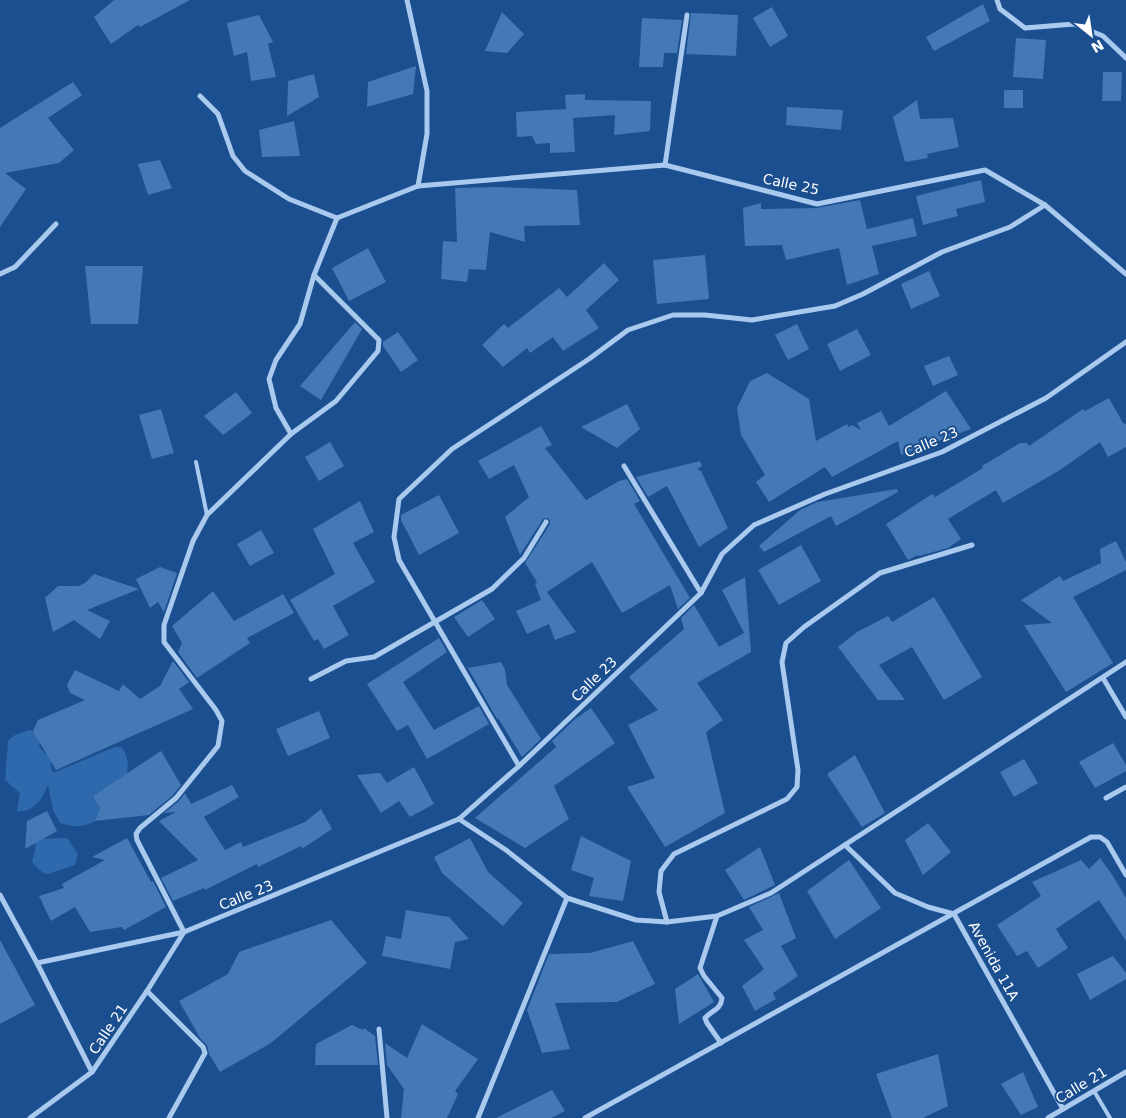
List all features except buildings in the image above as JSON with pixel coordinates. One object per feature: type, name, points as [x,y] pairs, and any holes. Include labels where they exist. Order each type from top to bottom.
[{"type":"street","points":[[406,0],[427,91],[427,134],[418,186]]},
{"type":"street","points":[[997,0],[1000,9],[1025,28],[1074,24],[1104,36],[1126,58]]},
{"type":"street","points":[[665,165],[687,15]]},
{"type":"street","points":[[200,96],[218,114],[233,156],[245,171],[289,199],[338,218],[314,275],[300,324],[276,360],[269,378],[276,408],[291,434]]},
{"type":"street","name":"Calle 25","points":[[338,218],[418,186],[665,165],[817,204],[985,170],[1045,205],[1126,274]]},
{"type":"street","points":[[519,766],[399,560],[394,537],[399,499],[452,449],[589,359],[628,330],[673,316],[705,315],[752,320],[835,306],[863,294],[942,252],[1010,227],[1045,205]]},
{"type":"street","points":[[0,274],[15,267],[56,224]]},
{"type":"street","points":[[184,932],[137,840],[136,834],[140,828],[176,798],[218,746],[222,721],[216,710],[164,642],[164,625],[193,541],[206,515],[291,434],[336,401],[378,351],[379,340],[314,275]]},
{"type":"street","name":"Calle 23","points":[[37,963],[184,932],[460,819],[519,766],[701,592],[722,554],[754,525],[825,494],[942,452],[1046,398],[1126,342]]},
{"type":"street","points":[[624,466],[701,592]]},
{"type":"street","points":[[311,679],[346,661],[374,656],[492,589],[524,558],[546,522]]},
{"type":"street","points":[[667,922],[659,892],[660,871],[674,854],[787,799],[797,787],[798,770],[782,662],[786,643],[804,627],[880,573],[972,545]]},
{"type":"street","points":[[460,819],[506,850],[567,898],[636,920],[667,922],[717,916],[771,893],[1126,662]]},
{"type":"street","points":[[1103,678],[1126,717]]},
{"type":"street","points":[[1106,798],[1126,787]]},
{"type":"street","points":[[586,1118],[1090,837],[1100,837],[1107,842],[1126,875]]},
{"type":"street","name":"Avenida 11A","points":[[845,845],[895,893],[928,907],[954,914],[1063,1109]]},
{"type":"street","points":[[0,894],[92,1072]]},
{"type":"street","points":[[478,1118],[567,898]]},
{"type":"street","points":[[717,916],[700,968],[704,976],[722,998],[718,1008],[705,1018],[721,1043]]},
{"type":"street","name":"Calle 21","points":[[30,1118],[92,1072],[184,932]]},
{"type":"street","points":[[147,991],[203,1047],[205,1053],[170,1118]]},
{"type":"street","points":[[378,1028],[387,1118]]},
{"type":"street","name":"Calle 21","points":[[1048,1118],[1126,1072]]},
{"type":"lane","points":[[196,462],[206,515]]},
{"type":"lane","points":[[1094,1091],[1110,1118]]},
{"type":"shaded area","points":[[29,730],[40,733],[45,739],[40,742],[39,746],[45,754],[50,754],[53,760],[50,765],[53,773],[115,747],[121,747],[127,758],[127,775],[117,789],[113,783],[93,796],[100,808],[95,821],[78,826],[60,823],[53,810],[48,785],[37,804],[29,810],[17,811],[20,793],[5,780],[8,741],[15,735]]},
{"type":"shaded area","points":[[67,838],[78,854],[75,865],[48,874],[43,873],[32,862],[36,839]]}]
